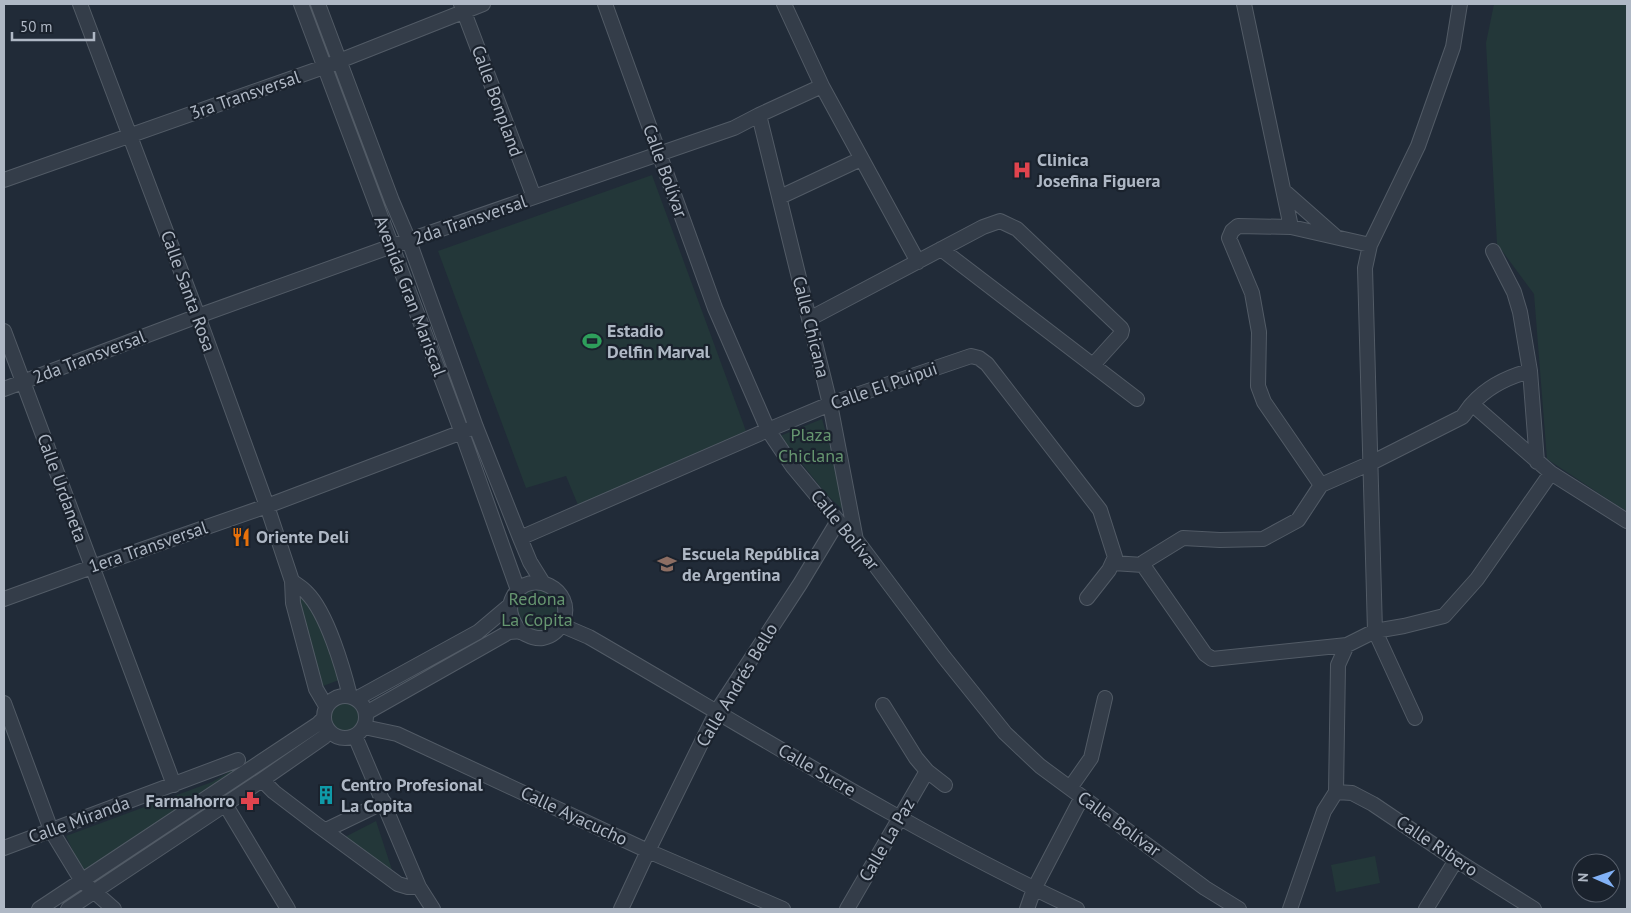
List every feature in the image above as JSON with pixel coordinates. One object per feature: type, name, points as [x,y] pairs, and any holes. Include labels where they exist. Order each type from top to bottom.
[{"type":"street","name":"Calle Santa Rosa","points":[[80,4],[198,316],[267,506],[292,581],[293,603],[302,642],[327,719]]},
{"type":"street","name":"Avenida Gran Mariscal","points":[[300,4],[462,433],[518,590]]},
{"type":"street","name":"Avenida Gran Mariscal","points":[[318,4],[392,201],[409,241],[476,427],[530,562],[544,582]]},
{"type":"street","name":"3ra Transversal","points":[[4,180],[324,68],[463,7],[483,4]]},
{"type":"street","name":"Calle Bolívar","points":[[605,4],[715,308],[768,430],[793,467],[856,541],[950,665],[1005,733],[1040,766],[1205,888],[1239,909]]},
{"type":"street","points":[[784,4],[822,86],[918,262]]},
{"type":"street","points":[[1244,4],[1291,227]]},
{"type":"street","points":[[1415,718],[1375,631],[1365,268],[1370,245],[1418,146],[1453,47],[1460,4]]},
{"type":"street","name":"Calle Bonpland","points":[[463,7],[534,197]]},
{"type":"street","name":"2da Transversal","points":[[4,389],[392,246],[734,128],[822,86]]},
{"type":"street","name":"Calle Chicana","points":[[759,115],[830,404],[856,541]]},
{"type":"street","points":[[780,197],[861,160]]},
{"type":"street","points":[[1284,191],[1338,238]]},
{"type":"street","points":[[809,320],[982,227],[1000,221],[1017,228],[1121,328],[1121,334],[1093,366]]},
{"type":"street","points":[[1321,484],[1264,402],[1258,386],[1259,332],[1252,294],[1229,238],[1232,231],[1238,226],[1291,227],[1370,245]]},
{"type":"street","points":[[942,249],[1137,399]]},
{"type":"street","points":[[1493,251],[1514,292],[1520,312],[1530,371],[1537,462]]},
{"type":"street","name":"Calle Urdaneta","points":[[4,331],[174,785]]},
{"type":"street","name":"Calle El Puipui","points":[[520,538],[830,404],[971,356],[979,358],[987,364],[1100,510],[1115,557],[1113,563]]},
{"type":"street","points":[[1142,565],[1183,538],[1220,540],[1263,539],[1298,520],[1321,484],[1371,463],[1462,417],[1472,404],[1497,383],[1508,377],[1530,371]]},
{"type":"street","points":[[1472,404],[1551,473],[1627,521]]},
{"type":"street","name":"1era Transversal","points":[[4,599],[267,506],[476,427]]},
{"type":"street","points":[[1142,565],[1205,654],[1212,659],[1347,645],[1375,631],[1444,616],[1478,579],[1551,473]]},
{"type":"street","name":"Calle Andrés Bello","points":[[621,909],[717,711],[800,584],[838,521]]},
{"type":"street","points":[[1087,598],[1113,563],[1142,565]]},
{"type":"street","points":[[292,581],[307,592],[311,598],[329,631],[353,697],[363,705],[362,725],[384,802],[420,887],[433,909]]},
{"type":"street","points":[[327,719],[341,738],[509,632],[520,632],[530,637],[542,638],[553,634],[561,625],[566,611],[562,596],[551,585],[544,582],[527,584],[513,596],[510,605],[511,620],[520,632]]},
{"type":"street","points":[[68,909],[324,737],[327,719],[337,697],[353,697],[478,632],[510,605]]},
{"type":"street","name":"Calle Sucre","points":[[561,625],[589,636],[900,819],[1034,889],[1077,909]]},
{"type":"street","points":[[1290,909],[1324,811],[1336,792],[1338,665],[1347,645]]},
{"type":"street","points":[[1070,788],[1091,758],[1105,698]]},
{"type":"street","points":[[4,703],[51,830],[82,881],[114,909]]},
{"type":"street","points":[[883,705],[916,758],[927,771],[945,784]]},
{"type":"street","points":[[39,909],[327,719]]},
{"type":"street","name":"Calle Ayacucho","points":[[362,725],[397,734],[648,851],[783,909]]},
{"type":"street","name":"Calle Miranda","points":[[4,848],[238,760]]},
{"type":"street","name":"Calle La Paz","points":[[847,909],[927,771]]},
{"type":"street","points":[[262,780],[274,792],[398,884],[408,887],[420,887]]},
{"type":"street","name":"Calle Ribero","points":[[1336,792],[1352,793],[1373,804],[1456,860],[1534,909]]},
{"type":"street","points":[[1027,909],[1034,889],[1082,797]]},
{"type":"street","points":[[326,830],[384,802]]},
{"type":"street","points":[[225,804],[288,909]]},
{"type":"street","points":[[1426,909],[1456,860]]},
{"type":"green space","points":[[1494,4],[1627,4],[1627,511],[1547,459],[1534,294],[1497,244],[1486,43]]},
{"type":"green space","name":"Estadio Delfin Marval","points":[[652,175],[746,431],[578,505],[566,476],[526,488],[438,251]]},
{"type":"green space","name":"Plaza Chiclana","points":[[822,419],[848,508],[843,510],[826,494],[780,436]]},
{"type":"green space","name":"Redona La Copita","points":[[541,589],[549,592],[555,598],[558,610],[555,622],[549,628],[533,631],[525,628],[519,622],[516,606],[519,598],[525,592]]},
{"type":"green space","points":[[302,597],[306,597],[344,678],[318,688],[299,600]]},
{"type":"green space","points":[[346,701],[358,705],[362,717],[358,729],[346,733],[334,729],[330,717],[334,705]]},
{"type":"green space","points":[[249,760],[253,768],[83,873],[66,836],[212,782]]},
{"type":"green space","points":[[376,821],[395,879],[343,838]]},
{"type":"green space","points":[[1375,856],[1380,883],[1336,892],[1331,865]]},
{"type":"place","name":"Clinica Josefina Figuera","points":[[1022,170]]},
{"type":"place","name":"Estadio Delfin Marval","points":[[592,341]]},
{"type":"place","name":"Oriente Deli","points":[[241,537]]},
{"type":"place","name":"Escuela República de Argentina","points":[[667,564]]},
{"type":"place","name":"Centro Profesional La Copita","points":[[326,795]]},
{"type":"place","name":"Farmahorro","points":[[250,801]]}]
